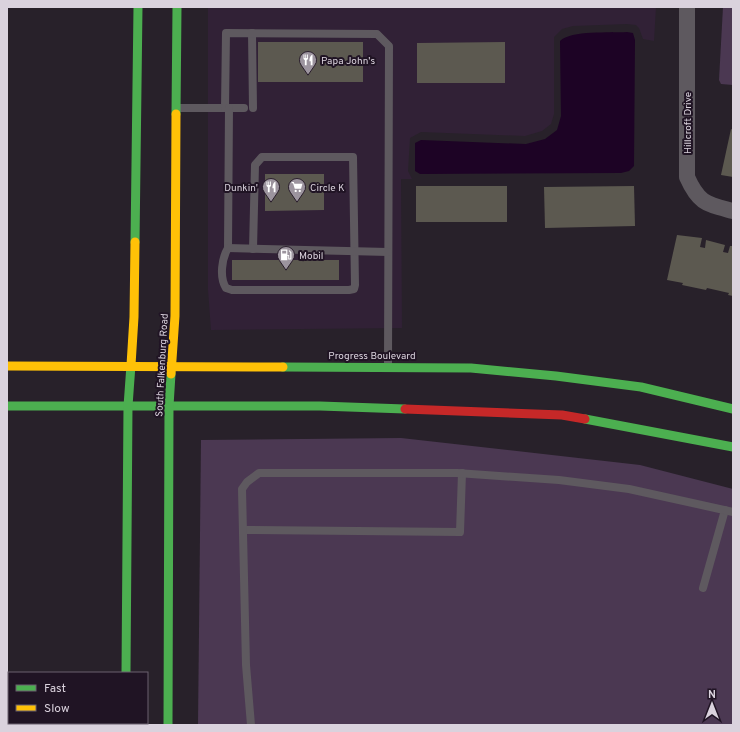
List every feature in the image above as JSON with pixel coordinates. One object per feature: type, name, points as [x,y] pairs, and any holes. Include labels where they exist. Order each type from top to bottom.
[{"type":"main road","points":[[126,672],[128,406],[134,317],[138,7]]},
{"type":"main road","name":"South Falkenburg Road","points":[[168,725],[169,406],[175,316],[177,7]]},
{"type":"main road","name":"Progress Boulevard","points":[[7,366],[388,366],[471,368],[556,376],[641,387],[733,409]]},
{"type":"main road","points":[[7,406],[320,406],[562,415],[733,447]]},
{"type":"street","name":"Hillcroft Drive","points":[[687,7],[687,177],[693,192],[708,205],[733,211]]},
{"type":"lane","points":[[253,249],[255,165],[262,157],[353,158],[355,252],[354,289],[232,290],[226,288],[223,283],[223,256],[228,248],[226,33],[377,34],[389,46],[388,366]]},
{"type":"lane","points":[[177,108],[249,108],[252,33]]},
{"type":"lane","points":[[228,248],[388,252]]},
{"type":"lane","points":[[251,725],[246,665],[242,490],[247,482],[258,473],[462,473],[559,480],[629,489],[729,511],[703,588]]},
{"type":"lane","points":[[243,530],[460,532],[462,473]]},
{"type":"shaded area","points":[[208,7],[656,7],[654,41],[643,39],[639,28],[636,25],[627,24],[573,26],[562,29],[554,37],[554,114],[551,124],[542,131],[525,136],[421,132],[410,138],[408,171],[412,179],[401,179],[402,328],[211,330],[208,290]]},
{"type":"shaded area","points":[[723,7],[733,7],[733,85],[721,84],[719,80]]},
{"type":"shaded area","points":[[601,32],[633,33],[635,40],[634,166],[629,171],[621,173],[420,174],[415,171],[415,143],[421,140],[526,144],[545,139],[557,130],[561,116],[560,41],[565,37],[573,35]]},
{"type":"shaded area","points":[[401,438],[640,465],[733,489],[733,725],[198,725],[201,440]]},
{"type":"building","points":[[258,42],[363,42],[363,82],[258,82]]},
{"type":"building","points":[[505,42],[505,83],[417,83],[417,43]]},
{"type":"building","points":[[731,129],[733,130],[733,177],[721,175]]},
{"type":"building","points":[[265,174],[324,174],[324,210],[265,211]]},
{"type":"building","points":[[416,186],[507,186],[507,222],[416,222]]},
{"type":"building","points":[[634,186],[635,226],[545,228],[544,187]]},
{"type":"building","points":[[677,235],[702,238],[700,247],[705,248],[706,240],[725,245],[723,252],[728,253],[730,246],[733,246],[733,296],[728,295],[729,293],[707,288],[706,290],[682,285],[683,283],[667,280]]},
{"type":"building","name":"Mobil","points":[[232,260],[339,260],[339,280],[232,280]]},
{"type":"traffic: fast","points":[[135,242],[138,7]]},
{"type":"traffic: fast","points":[[176,114],[177,7]]},
{"type":"traffic: fast","points":[[126,672],[128,406],[131,365]]},
{"type":"traffic: fast","points":[[283,367],[471,368],[556,376],[641,387],[733,409]]},
{"type":"traffic: fast","points":[[168,725],[169,406],[171,374]]},
{"type":"traffic: fast","points":[[7,406],[320,406],[405,409]]},
{"type":"traffic: fast","points":[[585,419],[733,447]]},
{"type":"traffic: slow","points":[[171,374],[175,316],[176,114]]},
{"type":"traffic: slow","points":[[131,365],[134,317],[135,242]]},
{"type":"traffic: slow","points":[[7,366],[283,367]]},
{"type":"traffic: jam","points":[[405,409],[562,415],[585,419]]},
{"type":"place","name":"Papa John's","points":[[308,75]]},
{"type":"place","name":"Dunkin'","points":[[271,202]]},
{"type":"place","name":"Circle K","points":[[297,202]]},
{"type":"place","name":"Mobil","points":[[286,270]]}]
